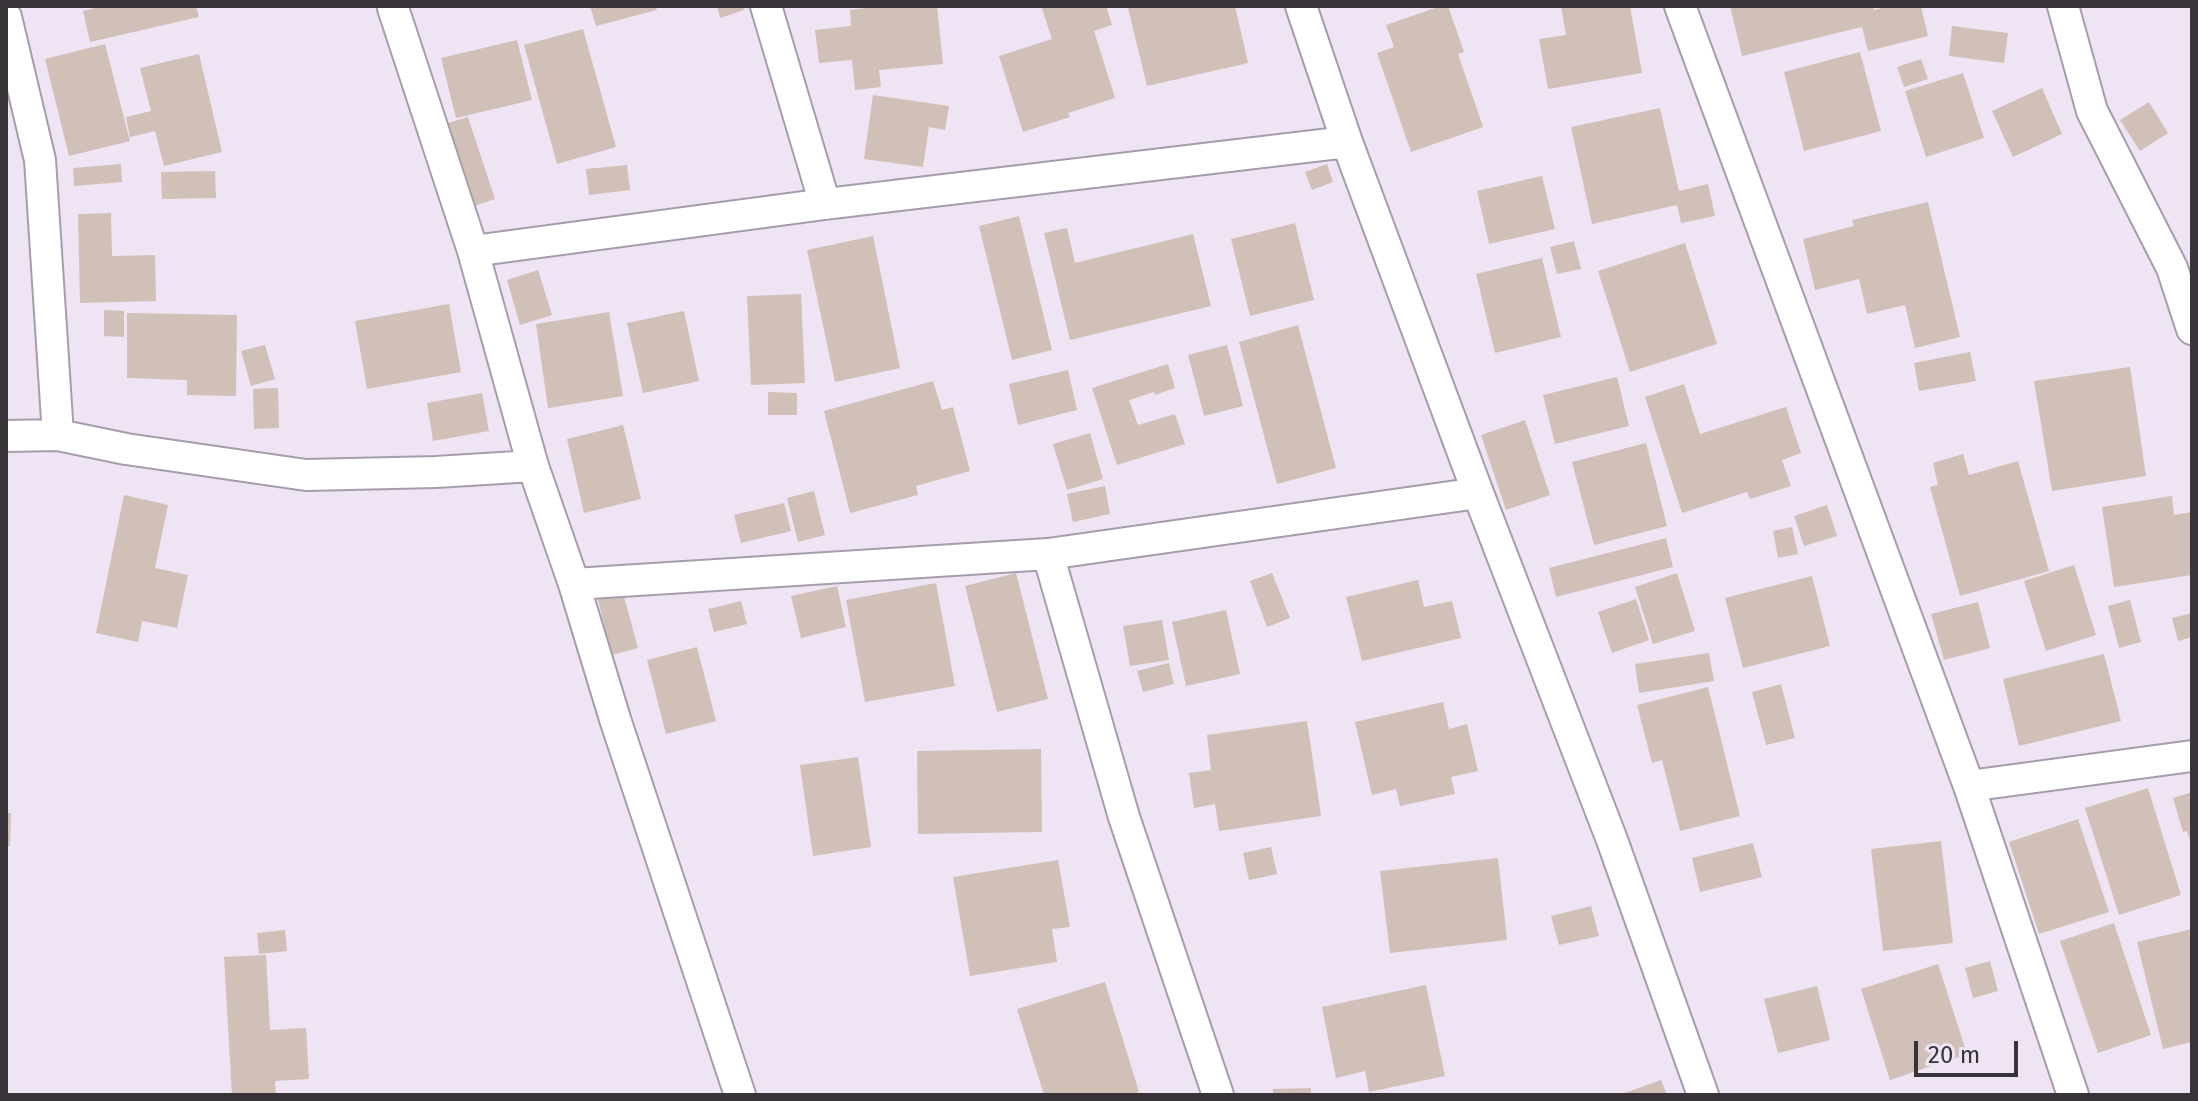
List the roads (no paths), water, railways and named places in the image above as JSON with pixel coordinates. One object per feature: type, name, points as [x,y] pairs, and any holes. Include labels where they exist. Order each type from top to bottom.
[{"type":"street","points":[[766,6],[825,204]]},
{"type":"street","points":[[1301,6],[1347,142],[1612,840],[1703,1095]]},
{"type":"street","points":[[1680,6],[1969,786],[2073,1095]]},
{"type":"street","points":[[2063,6],[2092,111],[2172,268],[2192,329]]},
{"type":"street","points":[[393,8],[473,251],[533,466],[740,1095]]},
{"type":"street","points":[[6,17],[40,160],[58,435]]},
{"type":"street","points":[[473,251],[825,204],[1347,142]]},
{"type":"street","points":[[6,436],[58,435],[126,449],[306,475],[533,466]]},
{"type":"street","points":[[574,584],[1048,554],[1478,493]]},
{"type":"street","points":[[1048,554],[1124,817],[1218,1095]]},
{"type":"street","points":[[1969,786],[2192,756]]}]
